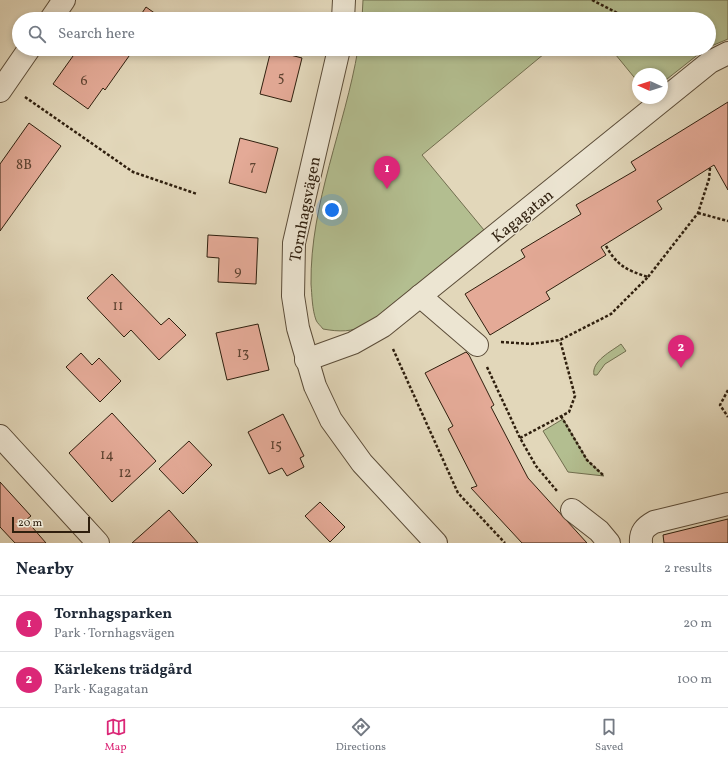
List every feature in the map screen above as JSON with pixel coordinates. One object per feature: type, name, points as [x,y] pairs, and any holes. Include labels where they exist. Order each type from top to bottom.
[{"type":"street","points":[[56,12],[64,0]]},
{"type":"street","points":[[344,0],[344,12]]},
{"type":"street","name":"Kagagatan","points":[[306,360],[353,343],[383,326],[704,67],[728,53]]},
{"type":"street","points":[[3,87],[24,56]]},
{"type":"street","name":"Tornhagsvägen","points":[[337,56],[294,243],[293,296],[298,328],[306,360],[331,420],[362,463],[436,543]]},
{"type":"street","points":[[420,296],[477,345]]},
{"type":"street","points":[[0,436],[98,543]]},
{"type":"street","points":[[566,503],[595,527],[608,543]]},
{"type":"street","points":[[641,543],[643,531],[647,526],[654,522],[728,504]]},
{"type":"path","points":[[592,0],[615,12]]},
{"type":"path","points":[[3,87],[133,172],[197,194]]},
{"type":"path","points":[[499,342],[530,344],[560,340],[611,314],[648,277],[698,213],[710,168]]},
{"type":"path","points":[[698,213],[728,221]]},
{"type":"path","points":[[605,244],[610,253],[626,270],[648,277]]},
{"type":"path","points":[[383,326],[458,493],[505,543]]},
{"type":"path","points":[[520,438],[569,412],[575,396],[560,340]]},
{"type":"path","points":[[477,345],[520,438],[536,466],[566,503]]},
{"type":"path","points":[[728,390],[720,405],[728,417]]},
{"type":"path","points":[[561,416],[587,460],[604,476]]},
{"type":"green space","points":[[363,0],[728,0],[728,39],[716,44],[716,12],[362,12]]},
{"type":"green space","points":[[357,56],[542,56],[422,155],[484,230],[367,325],[351,330],[335,331],[323,329],[315,316],[312,302],[311,284],[312,254],[322,195]]},
{"type":"green space","points":[[617,56],[696,56],[668,78],[668,68],[632,68],[632,75]]},
{"type":"green space","points":[[621,344],[626,351],[605,364],[597,375],[594,375],[594,370],[599,361]]},
{"type":"green space","points":[[563,419],[587,460],[604,476],[568,472],[543,431]]},
{"type":"building","points":[[146,7],[153,12],[143,12]]},
{"type":"building","points":[[73,56],[129,56],[105,90],[103,88],[88,109],[53,84]]},
{"type":"building","points":[[270,56],[294,56],[302,58],[291,102],[260,94]]},
{"type":"building","points":[[728,102],[728,190],[714,165],[657,201],[662,209],[601,247],[606,255],[546,292],[550,299],[490,335],[465,294],[525,257],[521,250],[581,214],[576,205],[636,170],[631,162]]},
{"type":"building","points":[[29,123],[61,146],[0,231],[0,164]]},
{"type":"building","points":[[240,138],[278,148],[266,193],[229,183]]},
{"type":"building","points":[[208,235],[258,238],[256,284],[218,282],[219,258],[207,257]]},
{"type":"building","points":[[112,274],[161,325],[169,318],[186,335],[159,360],[131,330],[124,337],[87,298]]},
{"type":"building","points":[[258,324],[269,370],[227,380],[216,333]]},
{"type":"building","points":[[466,352],[469,355],[494,405],[491,407],[528,478],[587,543],[522,543],[471,488],[477,486],[448,429],[453,426],[425,373]]},
{"type":"building","points":[[81,353],[92,365],[99,358],[121,381],[100,402],[66,367]]},
{"type":"building","points":[[112,413],[156,461],[112,502],[69,453]]},
{"type":"building","points":[[283,414],[304,456],[300,458],[304,467],[287,476],[282,468],[269,474],[248,432]]},
{"type":"building","points":[[189,441],[212,465],[183,494],[159,469]]},
{"type":"building","points":[[0,482],[31,516],[26,520],[46,543],[15,543],[0,527]]},
{"type":"building","points":[[320,502],[345,527],[330,542],[305,516]]},
{"type":"building","points":[[169,510],[198,543],[132,543]]},
{"type":"building","points":[[728,519],[728,543],[664,543],[663,535]]},
{"type":"place","name":"Tornhagsparken","points":[[387,189]]},
{"type":"place","name":"Kärlekens trädgård","points":[[681,368]]}]
